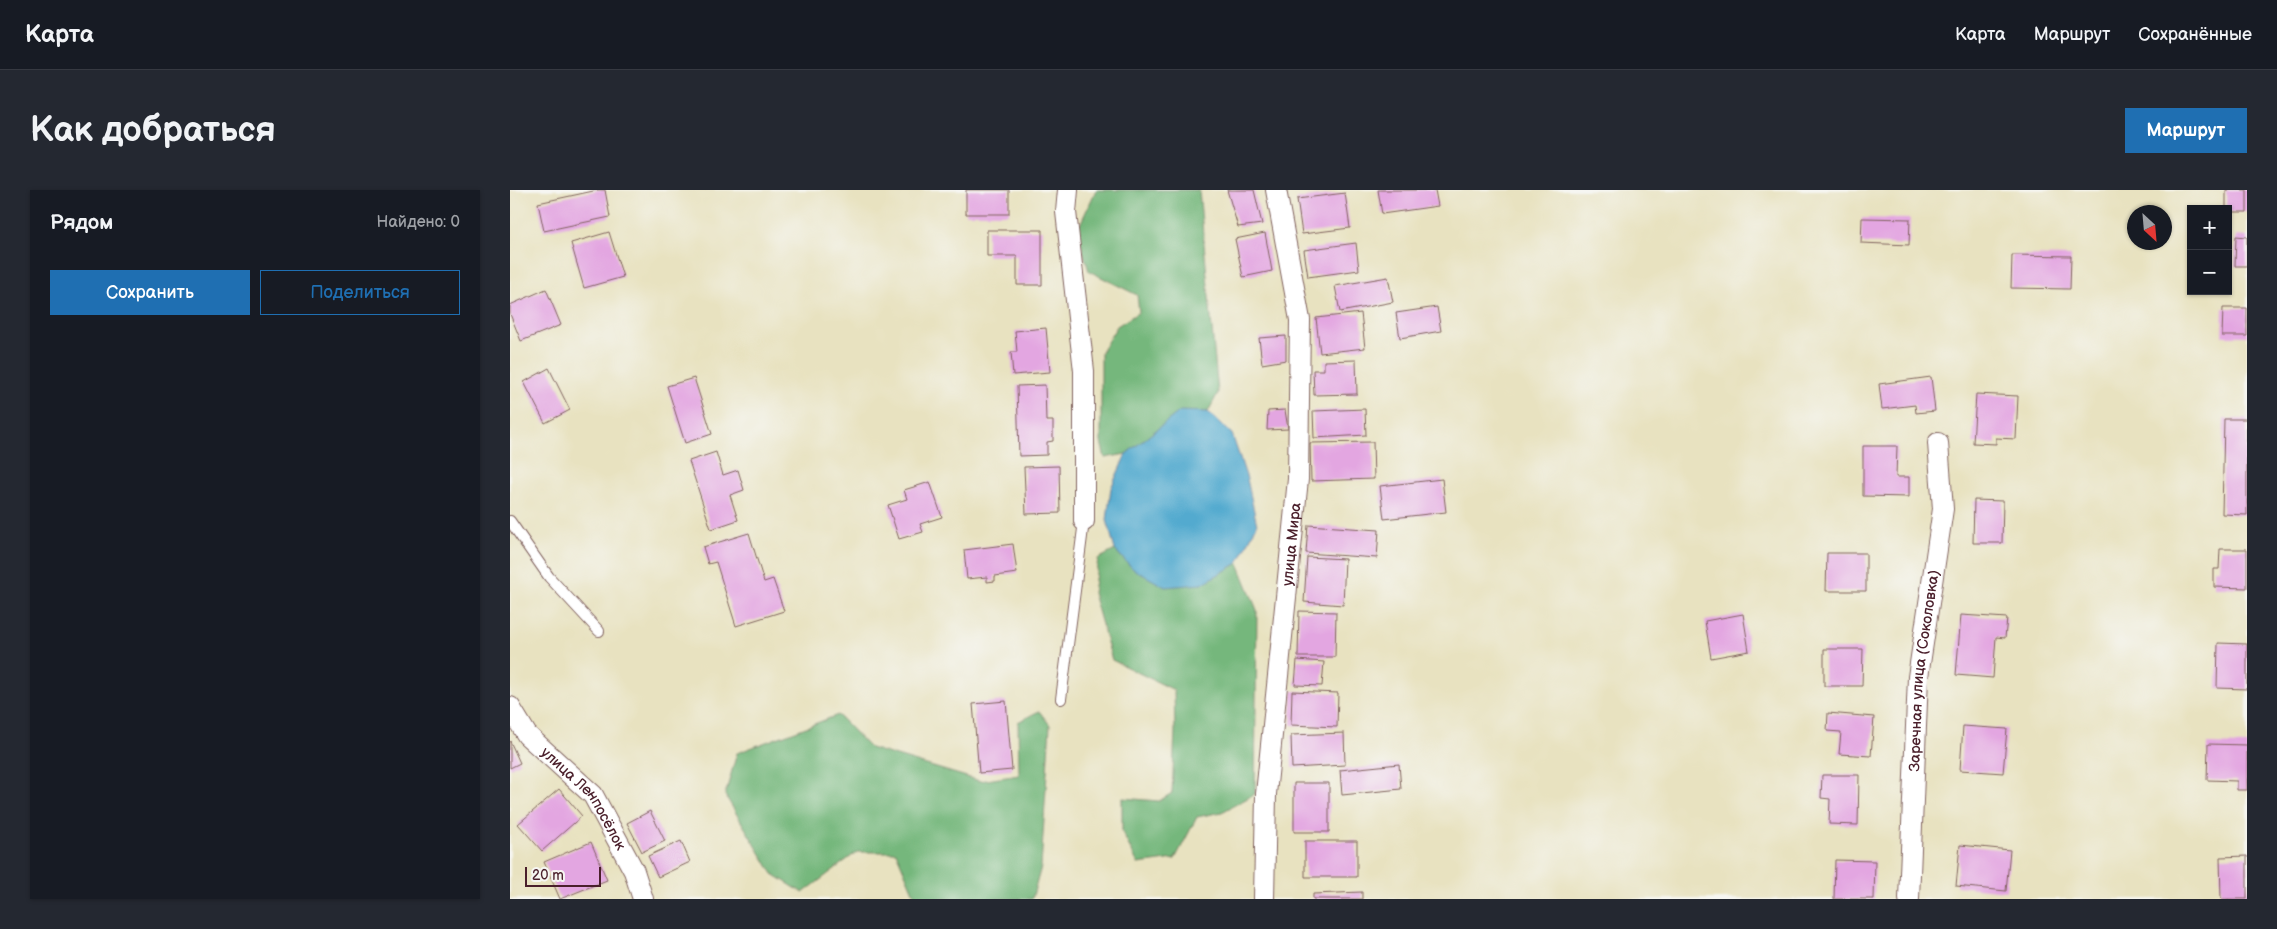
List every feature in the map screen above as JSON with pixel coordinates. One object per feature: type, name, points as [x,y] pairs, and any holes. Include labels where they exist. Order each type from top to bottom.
[{"type":"street","points":[[1068,190],[1066,212],[1084,371],[1084,521]]},
{"type":"street","name":"улица Мира","points":[[1264,899],[1266,794],[1298,478],[1300,320],[1276,190]]},
{"type":"street","name":"Заречная улица (Соколовка)","points":[[1909,899],[1918,677],[1943,509],[1938,444]]},
{"type":"street","name":"улица Ленпосёлок","points":[[510,707],[527,735],[593,795],[634,871],[643,899]]},
{"type":"lane","points":[[510,521],[549,577],[599,631]]},
{"type":"lane","points":[[1061,699],[1084,521]]},
{"type":"green space","points":[[1096,190],[1199,190],[1218,393],[1208,412],[1180,412],[1126,454],[1105,458],[1101,442],[1101,352],[1117,326],[1139,312],[1137,295],[1089,271],[1077,231]]},
{"type":"green space","points":[[1115,550],[1133,569],[1202,584],[1238,563],[1257,610],[1255,794],[1222,812],[1197,817],[1175,859],[1138,864],[1122,832],[1122,798],[1159,801],[1172,793],[1175,731],[1174,690],[1112,660],[1093,593],[1098,559]]},
{"type":"green space","points":[[1039,711],[1050,725],[1041,867],[1032,899],[916,899],[896,852],[857,852],[803,893],[773,874],[725,795],[737,753],[838,715],[870,748],[980,781],[1019,775],[1018,722]]},
{"type":"water","points":[[1180,411],[1208,412],[1232,434],[1247,479],[1257,525],[1238,563],[1202,584],[1165,587],[1133,569],[1115,550],[1107,520],[1111,488],[1126,454]]},
{"type":"building","points":[[605,190],[610,217],[544,231],[538,203]]},
{"type":"building","points":[[966,190],[1009,190],[1009,214],[966,214]]},
{"type":"building","points":[[1227,190],[1254,190],[1262,224],[1238,227]]},
{"type":"building","points":[[1378,190],[1435,190],[1438,206],[1382,214]]},
{"type":"building","points":[[2226,190],[2247,190],[2247,212],[2232,212],[2232,205],[2226,205]]},
{"type":"building","points":[[1345,193],[1350,228],[1302,234],[1297,199]]},
{"type":"building","points":[[1862,218],[1910,219],[1909,245],[1861,243]]},
{"type":"building","points":[[987,230],[1042,230],[1042,285],[1017,285],[1017,256],[987,256]]},
{"type":"building","points":[[609,232],[623,277],[584,288],[571,243]]},
{"type":"building","points":[[1265,233],[1272,271],[1243,277],[1235,239]]},
{"type":"building","points":[[2236,236],[2247,237],[2247,266],[2235,266]]},
{"type":"building","points":[[1356,243],[1359,270],[1308,277],[1304,250]]},
{"type":"building","points":[[2012,255],[2071,256],[2070,289],[2011,288]]},
{"type":"building","points":[[1388,277],[1393,302],[1340,312],[1335,286]]},
{"type":"building","points":[[546,289],[561,325],[521,341],[510,314],[510,305]]},
{"type":"building","points":[[1437,307],[1441,331],[1400,338],[1396,313]]},
{"type":"building","points":[[2223,308],[2247,308],[2247,336],[2222,336]]},
{"type":"building","points":[[1361,313],[1365,348],[1320,353],[1316,318]]},
{"type":"building","points":[[1046,328],[1050,372],[1013,375],[1011,352],[1017,352],[1015,331]]},
{"type":"building","points":[[1286,336],[1286,360],[1262,364],[1259,338]]},
{"type":"building","points":[[1356,360],[1357,394],[1314,395],[1313,370],[1324,370],[1324,361]]},
{"type":"building","points":[[549,368],[570,410],[545,423],[524,382]]},
{"type":"building","points":[[1931,377],[1935,411],[1916,413],[1915,405],[1882,409],[1879,384]]},
{"type":"building","points":[[694,378],[712,434],[685,443],[667,386]]},
{"type":"building","points":[[1045,385],[1046,421],[1053,421],[1053,441],[1047,442],[1047,455],[1019,456],[1017,386]]},
{"type":"building","points":[[1976,394],[2018,396],[2016,439],[1996,438],[1996,444],[1973,443]]},
{"type":"building","points":[[1365,409],[1366,435],[1314,438],[1313,411]]},
{"type":"building","points":[[1285,410],[1288,429],[1267,430],[1268,411]]},
{"type":"building","points":[[2224,419],[2247,419],[2247,515],[2222,514]]},
{"type":"building","points":[[1373,442],[1374,479],[1311,481],[1310,443]]},
{"type":"building","points":[[1863,446],[1897,446],[1896,477],[1909,477],[1909,497],[1863,496]]},
{"type":"building","points":[[716,452],[723,475],[738,470],[744,490],[730,495],[738,520],[711,529],[689,461]]},
{"type":"building","points":[[1059,466],[1060,513],[1026,514],[1024,467]]},
{"type":"building","points":[[1442,479],[1446,512],[1384,519],[1380,486]]},
{"type":"building","points":[[930,482],[942,517],[920,524],[923,532],[899,539],[888,505],[907,499],[904,490]]},
{"type":"building","points":[[1974,500],[2003,501],[2002,543],[1973,543]]},
{"type":"building","points":[[1308,525],[1379,530],[1377,558],[1306,553]]},
{"type":"building","points":[[749,533],[764,582],[773,579],[784,611],[736,626],[716,562],[708,564],[703,547]]},
{"type":"building","points":[[1013,544],[1017,573],[995,576],[995,581],[987,582],[987,577],[967,579],[964,550]]},
{"type":"building","points":[[2220,549],[2247,549],[2247,588],[2214,587],[2214,569],[2219,569]]},
{"type":"building","points":[[1827,553],[1866,553],[1866,591],[1826,591]]},
{"type":"building","points":[[1307,557],[1345,559],[1343,605],[1304,602]]},
{"type":"building","points":[[1299,611],[1336,612],[1335,657],[1298,657]]},
{"type":"building","points":[[1743,614],[1749,651],[1711,658],[1705,621]]},
{"type":"building","points":[[1961,615],[2007,618],[2005,638],[1996,637],[1993,678],[1956,675]]},
{"type":"building","points":[[2218,643],[2247,644],[2247,689],[2217,688]]},
{"type":"building","points":[[1824,649],[1863,649],[1862,686],[1824,686]]},
{"type":"building","points":[[1297,660],[1324,662],[1322,686],[1295,685]]},
{"type":"building","points":[[1292,691],[1338,693],[1337,727],[1291,725]]},
{"type":"building","points":[[1006,701],[1012,770],[979,773],[973,704]]},
{"type":"building","points":[[1828,713],[1874,717],[1871,756],[1839,754],[1841,732],[1827,731]]},
{"type":"building","points":[[1963,726],[2007,729],[2003,773],[1960,770]]},
{"type":"building","points":[[1344,733],[1345,765],[1292,768],[1291,735]]},
{"type":"building","points":[[510,741],[520,763],[510,768]]},
{"type":"building","points":[[2208,744],[2247,745],[2247,790],[2237,790],[2237,781],[2207,780]]},
{"type":"building","points":[[1399,764],[1401,789],[1342,795],[1340,770]]},
{"type":"building","points":[[1822,775],[1859,775],[1858,825],[1829,824],[1830,799],[1821,798]]},
{"type":"building","points":[[1294,783],[1329,783],[1329,832],[1294,832]]},
{"type":"building","points":[[559,789],[582,816],[542,851],[518,824]]},
{"type":"building","points":[[650,811],[665,841],[642,852],[627,823]]},
{"type":"building","points":[[681,841],[690,862],[658,877],[648,856]]},
{"type":"building","points":[[1305,841],[1357,841],[1357,877],[1305,877]]},
{"type":"building","points":[[591,842],[607,880],[560,899],[544,862]]},
{"type":"building","points":[[1960,845],[2010,850],[2006,891],[1956,886]]},
{"type":"building","points":[[2247,856],[2247,899],[2221,899],[2220,857]]},
{"type":"building","points":[[1835,860],[1875,861],[1874,899],[1834,899]]},
{"type":"building","points":[[1362,892],[1362,899],[1313,899],[1313,894]]}]
